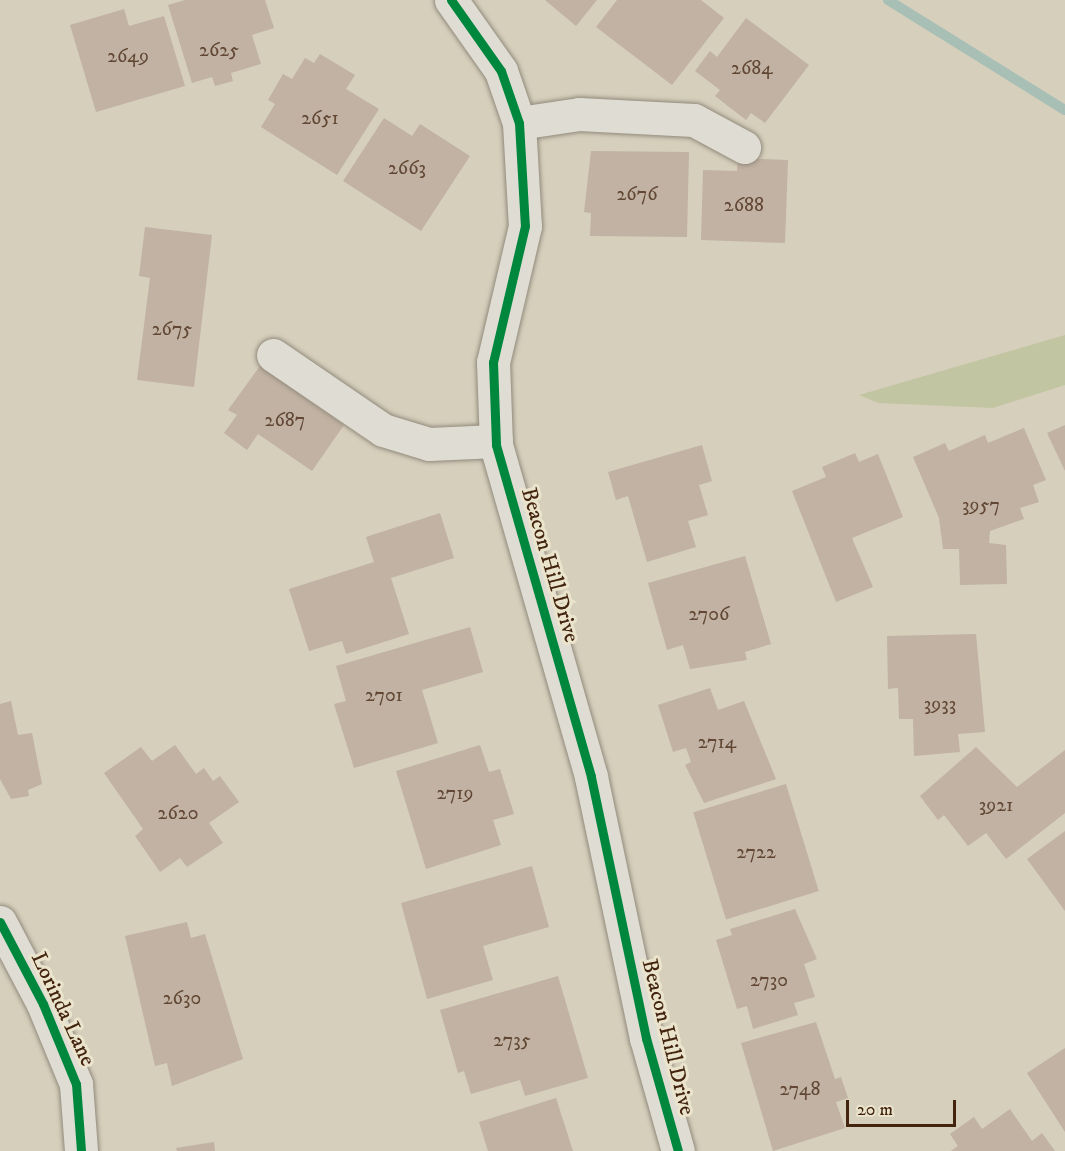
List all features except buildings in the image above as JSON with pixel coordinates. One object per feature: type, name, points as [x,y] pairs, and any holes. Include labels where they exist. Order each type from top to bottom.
[{"type":"street","name":"Beacon Hill Drive","points":[[451,0],[501,71],[519,123],[525,226],[494,362],[496,441],[591,777],[646,1038],[678,1151]]},
{"type":"street","points":[[519,123],[579,114],[694,120],[744,147]]},
{"type":"street","points":[[273,356],[382,430],[429,444],[496,441]]},
{"type":"street","name":"Lorinda Lane","points":[[0,922],[43,1004],[76,1084],[81,1151]]},
{"type":"green space","points":[[1065,335],[1065,385],[993,408],[878,403],[859,395]]},
{"type":"waterway","points":[[888,0],[1065,110]]},
{"type":"cycle path","points":[[451,0],[501,71],[519,123],[525,226],[493,362],[496,445],[591,777],[646,1038],[678,1151]]},
{"type":"cycle path","points":[[0,922],[43,1004],[76,1084],[81,1151]]}]
